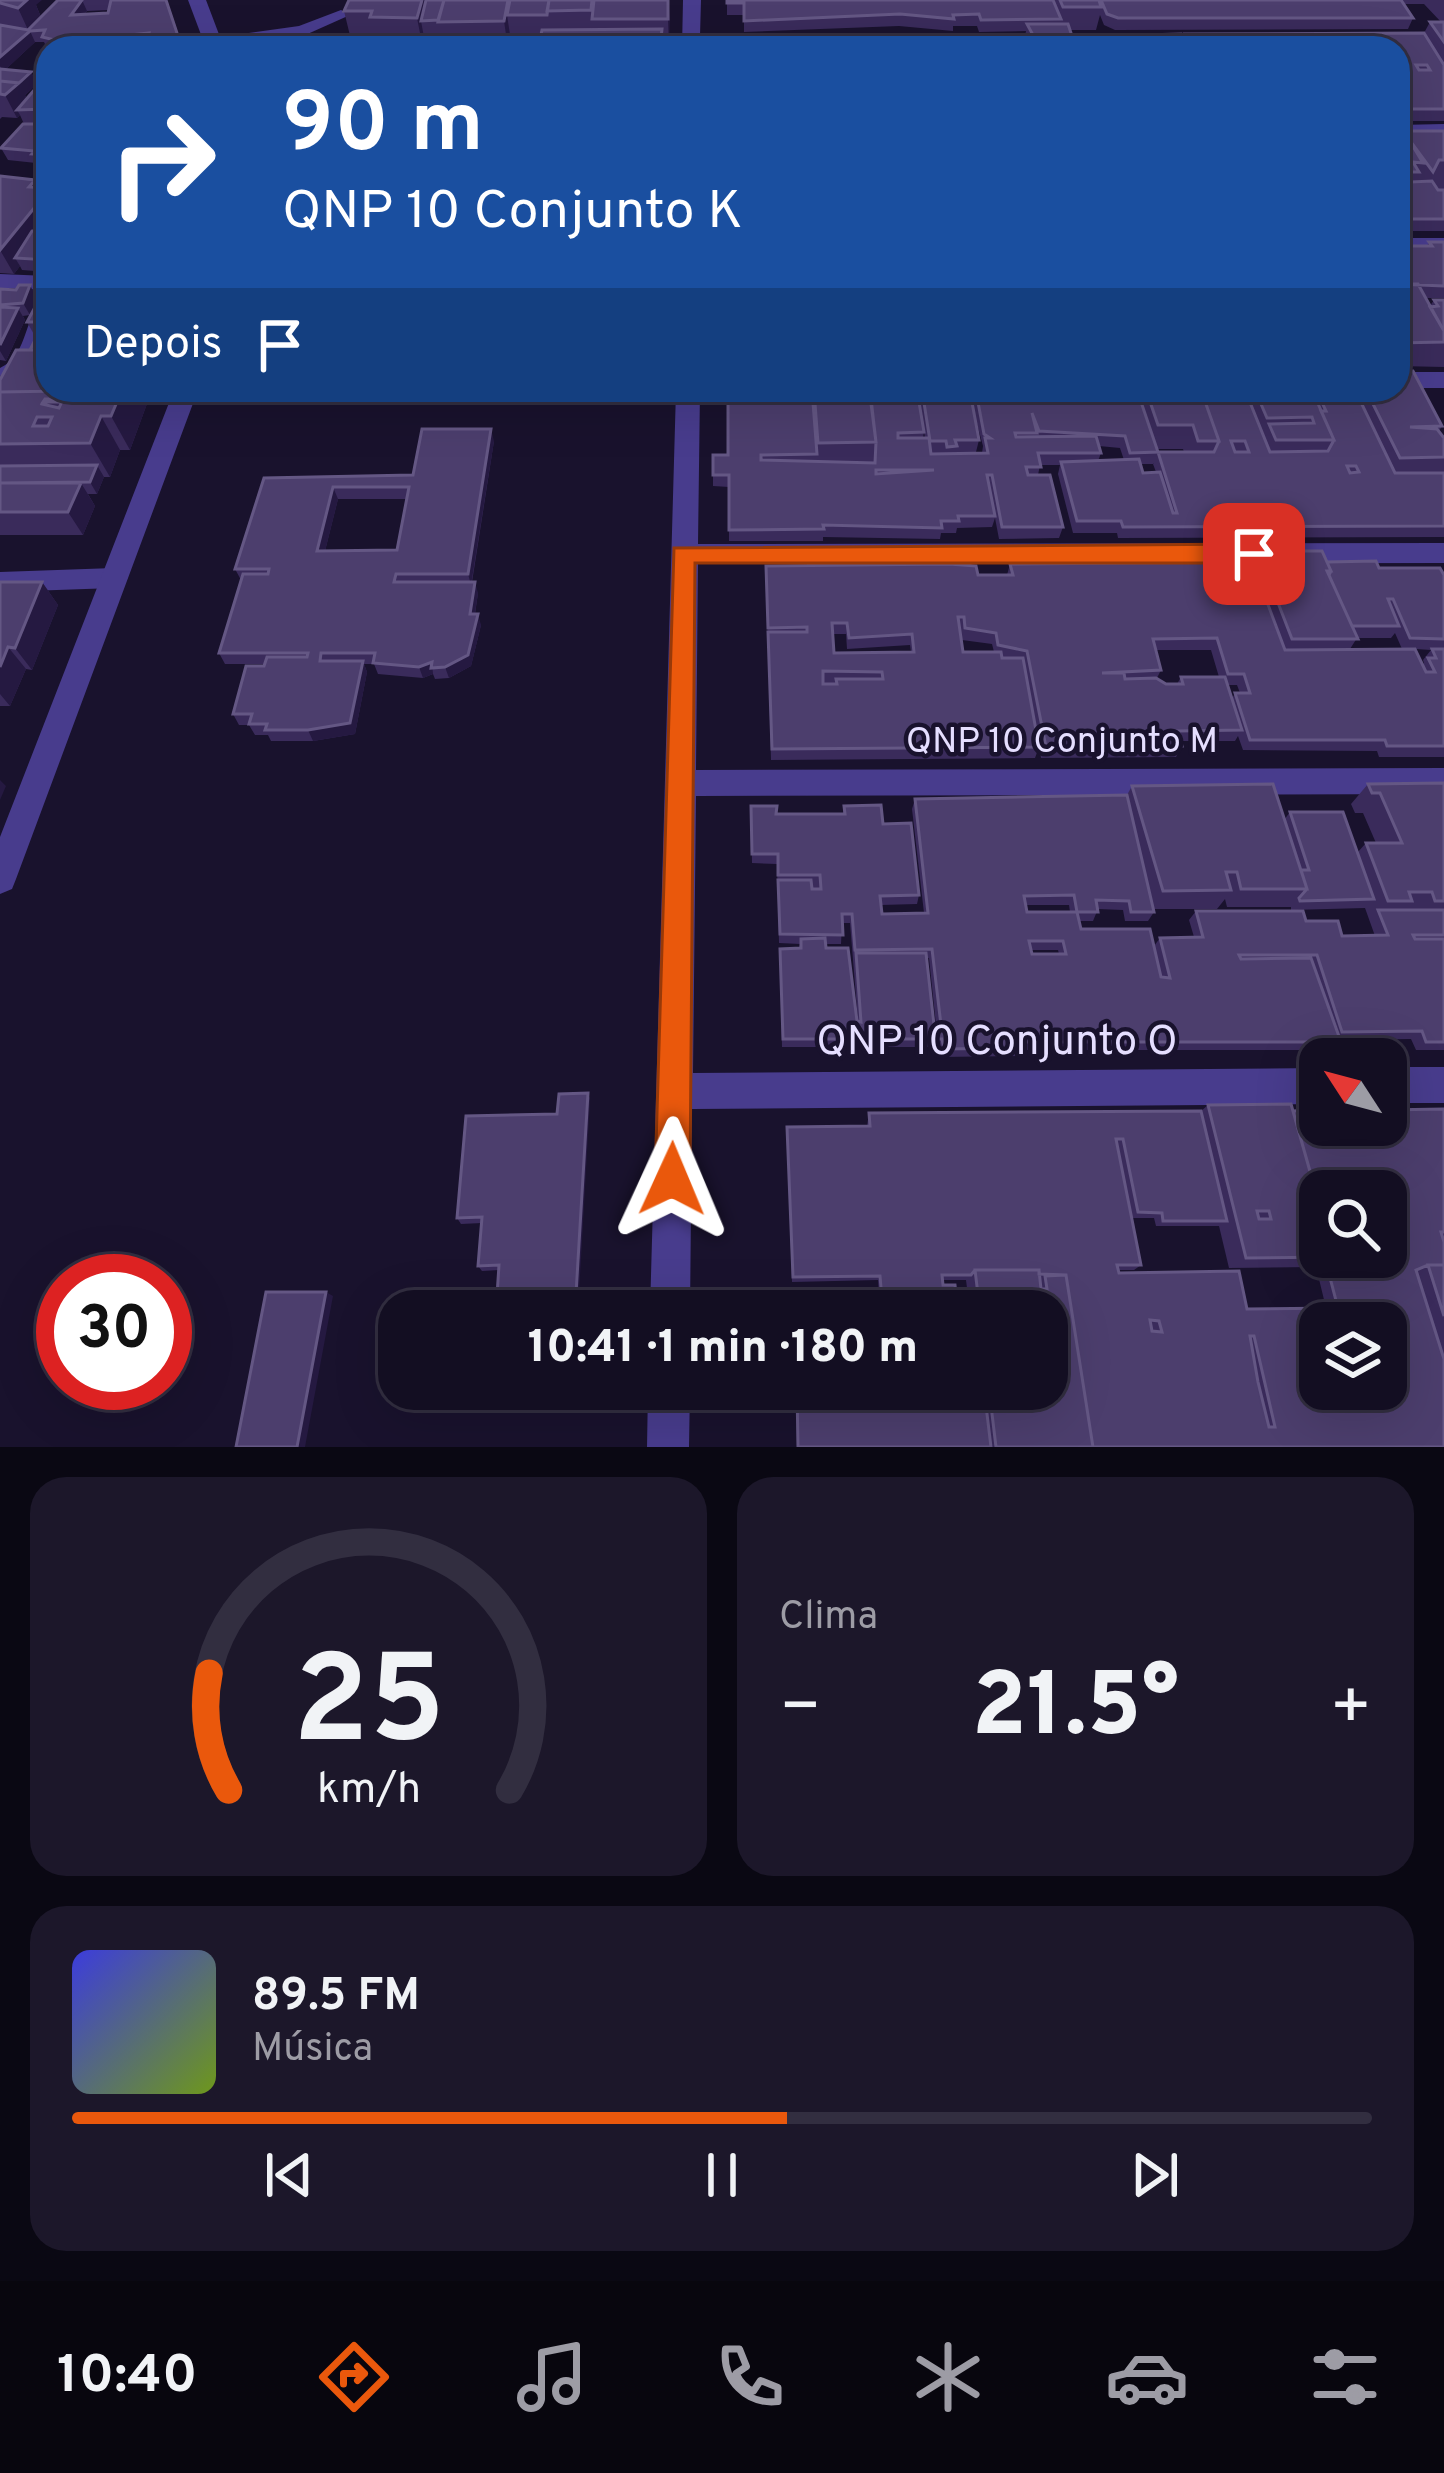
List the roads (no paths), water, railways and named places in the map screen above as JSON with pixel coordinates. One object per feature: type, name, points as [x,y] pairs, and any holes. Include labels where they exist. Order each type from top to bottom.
[{"type":"street","points":[[197,0],[211,36]]},
{"type":"street","points":[[691,36],[692,0]]},
{"type":"street","points":[[275,36],[302,32],[344,7]]},
{"type":"street","points":[[331,36],[344,7]]},
{"type":"street","points":[[1410,130],[1444,130]]},
{"type":"street","points":[[1410,244],[1444,244]]},
{"type":"street","points":[[0,281],[36,282]]},
{"type":"street","points":[[0,376],[19,372],[36,340]]},
{"type":"street","points":[[1410,380],[1444,380]]},
{"type":"street","points":[[0,879],[181,402]]},
{"type":"street","points":[[670,1290],[688,402]]},
{"type":"street","points":[[683,554],[1444,554]]},
{"type":"street","points":[[0,582],[114,578]]},
{"type":"street","name":"QNP 10 Conjunto M","points":[[679,783],[1444,781]]},
{"type":"street","points":[[1407,1085],[1444,1085]]},
{"type":"street","name":"QNP 10 Conjunto O","points":[[674,1090],[1299,1086]]},
{"type":"street","points":[[668,1447],[669,1410]]}]
